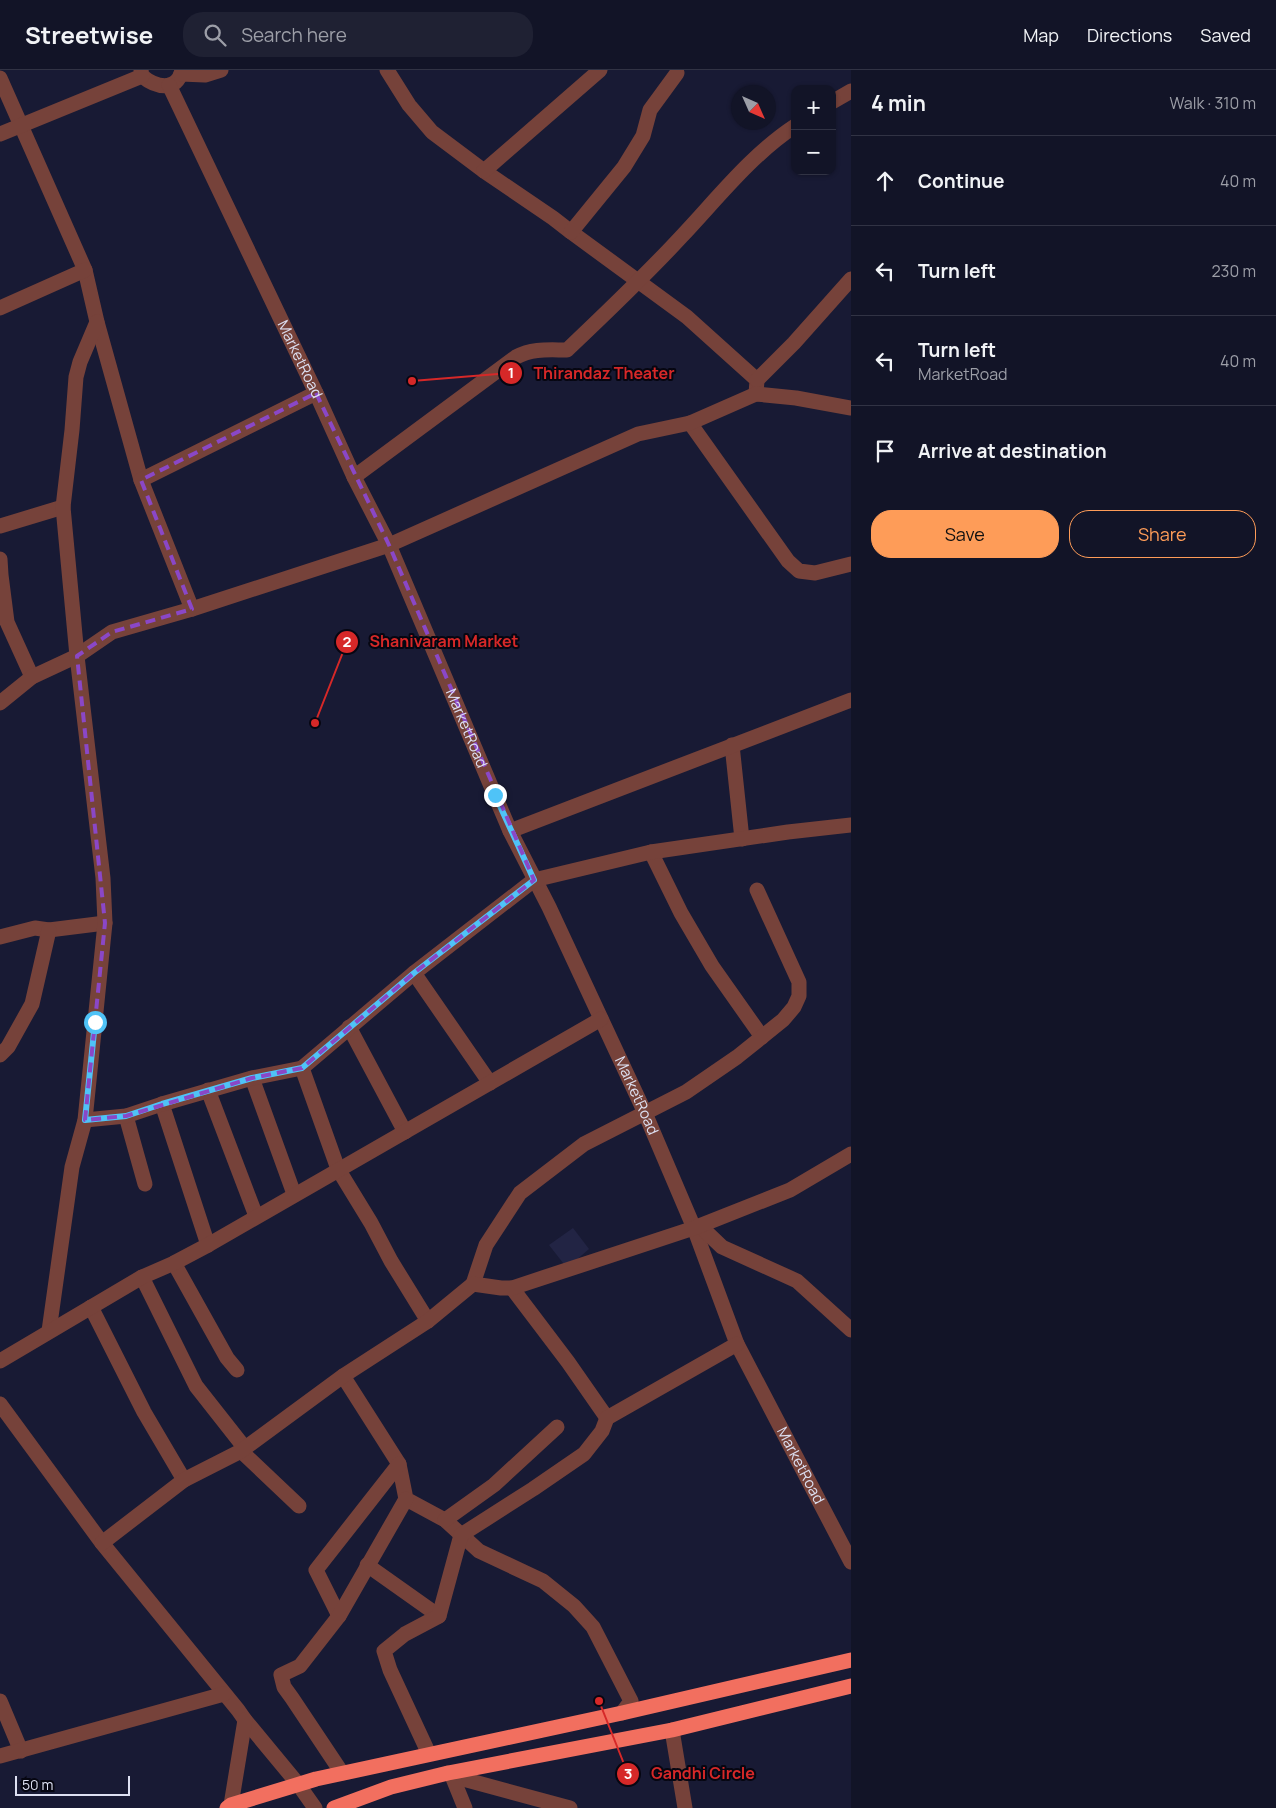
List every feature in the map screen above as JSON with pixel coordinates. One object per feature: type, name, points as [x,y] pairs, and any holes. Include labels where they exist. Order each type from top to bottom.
[{"type":"highway","points":[[229,1807],[298,1784],[342,1773],[622,1713],[851,1660]]},
{"type":"highway","points":[[334,1808],[391,1787],[672,1730],[851,1686]]},
{"type":"street","points":[[0,134],[142,73],[149,82],[158,86],[169,85],[176,81],[181,72],[205,75],[221,70]]},
{"type":"street","points":[[387,70],[409,105],[432,132],[640,281],[687,317],[756,387],[796,398],[851,408]]},
{"type":"street","points":[[484,171],[600,70]]},
{"type":"street","points":[[571,232],[624,167],[643,136],[650,110],[677,73]]},
{"type":"street","points":[[0,78],[85,270],[97,322],[142,480],[192,610]]},
{"type":"street","name":"MarketRoad","points":[[169,85],[354,477],[389,545],[510,831],[549,907],[697,1227],[737,1344],[851,1562]]},
{"type":"street","points":[[836,100],[851,91]]},
{"type":"street","points":[[354,477],[516,357],[526,352],[539,350],[567,350],[640,281],[775,139],[791,129]]},
{"type":"street","points":[[0,308],[85,270]]},
{"type":"street","points":[[0,704],[32,677],[78,656],[112,632],[192,610],[389,545],[638,434],[690,423],[756,387],[851,279]]},
{"type":"street","points":[[49,1331],[72,1168],[85,1120],[105,924],[103,878],[63,507],[76,377],[80,362],[97,322]]},
{"type":"street","points":[[142,480],[316,393]]},
{"type":"street","points":[[690,423],[788,561],[799,571],[815,573],[851,564]]},
{"type":"street","points":[[0,526],[63,507]]},
{"type":"street","points":[[0,559],[7,622],[32,677]]},
{"type":"street","points":[[510,831],[851,700]]},
{"type":"street","points":[[732,745],[742,839]]},
{"type":"street","points":[[85,1120],[126,1116],[208,1090],[252,1078],[302,1068],[414,973],[534,880],[652,852],[788,832],[851,825]]},
{"type":"street","points":[[652,852],[681,913],[703,951],[762,1037]]},
{"type":"street","points":[[102,1543],[184,1480],[243,1449],[343,1376],[428,1320],[473,1284],[486,1245],[520,1193],[584,1144],[686,1092],[737,1057],[783,1020],[794,1007],[799,996],[799,982],[757,890]]},
{"type":"street","points":[[0,938],[35,928],[49,930],[105,924]]},
{"type":"street","points":[[0,1055],[8,1047],[32,1004],[49,930]]},
{"type":"street","points":[[414,973],[490,1083]]},
{"type":"street","points":[[0,1361],[142,1277],[208,1245],[601,1019]]},
{"type":"street","points":[[349,1027],[405,1132]]},
{"type":"street","points":[[302,1068],[338,1170],[428,1320]]},
{"type":"street","points":[[252,1078],[294,1194]]},
{"type":"street","points":[[208,1090],[256,1216]]},
{"type":"street","points":[[162,1104],[208,1245]]},
{"type":"street","points":[[126,1116],[145,1184]]},
{"type":"street","points":[[473,1284],[512,1288],[697,1227],[790,1190],[851,1154]]},
{"type":"street","points":[[697,1227],[722,1247],[796,1281],[851,1330]]},
{"type":"street","points":[[174,1263],[227,1358],[237,1370]]},
{"type":"street","points":[[142,1277],[196,1386],[243,1449],[300,1506]]},
{"type":"street","points":[[512,1288],[568,1362],[607,1418]]},
{"type":"street","points":[[91,1307],[144,1412],[184,1480]]},
{"type":"street","points":[[430,1754],[390,1670],[384,1651],[405,1634],[439,1616],[461,1535],[534,1489],[584,1454],[602,1431],[607,1418],[737,1344]]},
{"type":"street","points":[[342,1773],[284,1687],[281,1675],[300,1666],[339,1616],[406,1499],[398,1464],[343,1376]]},
{"type":"street","points":[[0,1404],[102,1543],[316,1808]]},
{"type":"street","points":[[445,1520],[494,1485],[557,1427]]},
{"type":"street","points":[[339,1616],[316,1570],[398,1464]]},
{"type":"street","points":[[406,1499],[445,1520],[479,1551],[543,1582],[574,1606],[593,1627],[631,1701],[622,1713]]},
{"type":"street","points":[[367,1566],[439,1616]]},
{"type":"street","points":[[0,1756],[224,1694]]},
{"type":"street","points":[[0,1701],[21,1751]]},
{"type":"street","points":[[229,1807],[244,1720]]},
{"type":"street","points":[[672,1730],[684,1808]]},
{"type":"street","points":[[450,1775],[465,1808]]},
{"type":"street","points":[[450,1775],[570,1808]]},
{"type":"highlighted area","points":[[316,393],[389,545],[534,880],[414,973],[302,1068],[252,1078],[126,1116],[85,1120],[105,923],[77,656],[112,632],[192,609],[141,480]]},
{"type":"shaded area","points":[[573,1228],[589,1249],[567,1268],[549,1245]]},
{"type":"place","name":"Thirandaz Theater","points":[[412,381]]},
{"type":"place","name":"Shanivaram Market","points":[[315,723]]},
{"type":"place","name":"Gandhi Circle","points":[[599,1701]]},
{"type":"route","points":[[95,1022],[85,1120],[126,1116],[252,1078],[302,1068],[414,973],[534,880],[495,795]]}]
